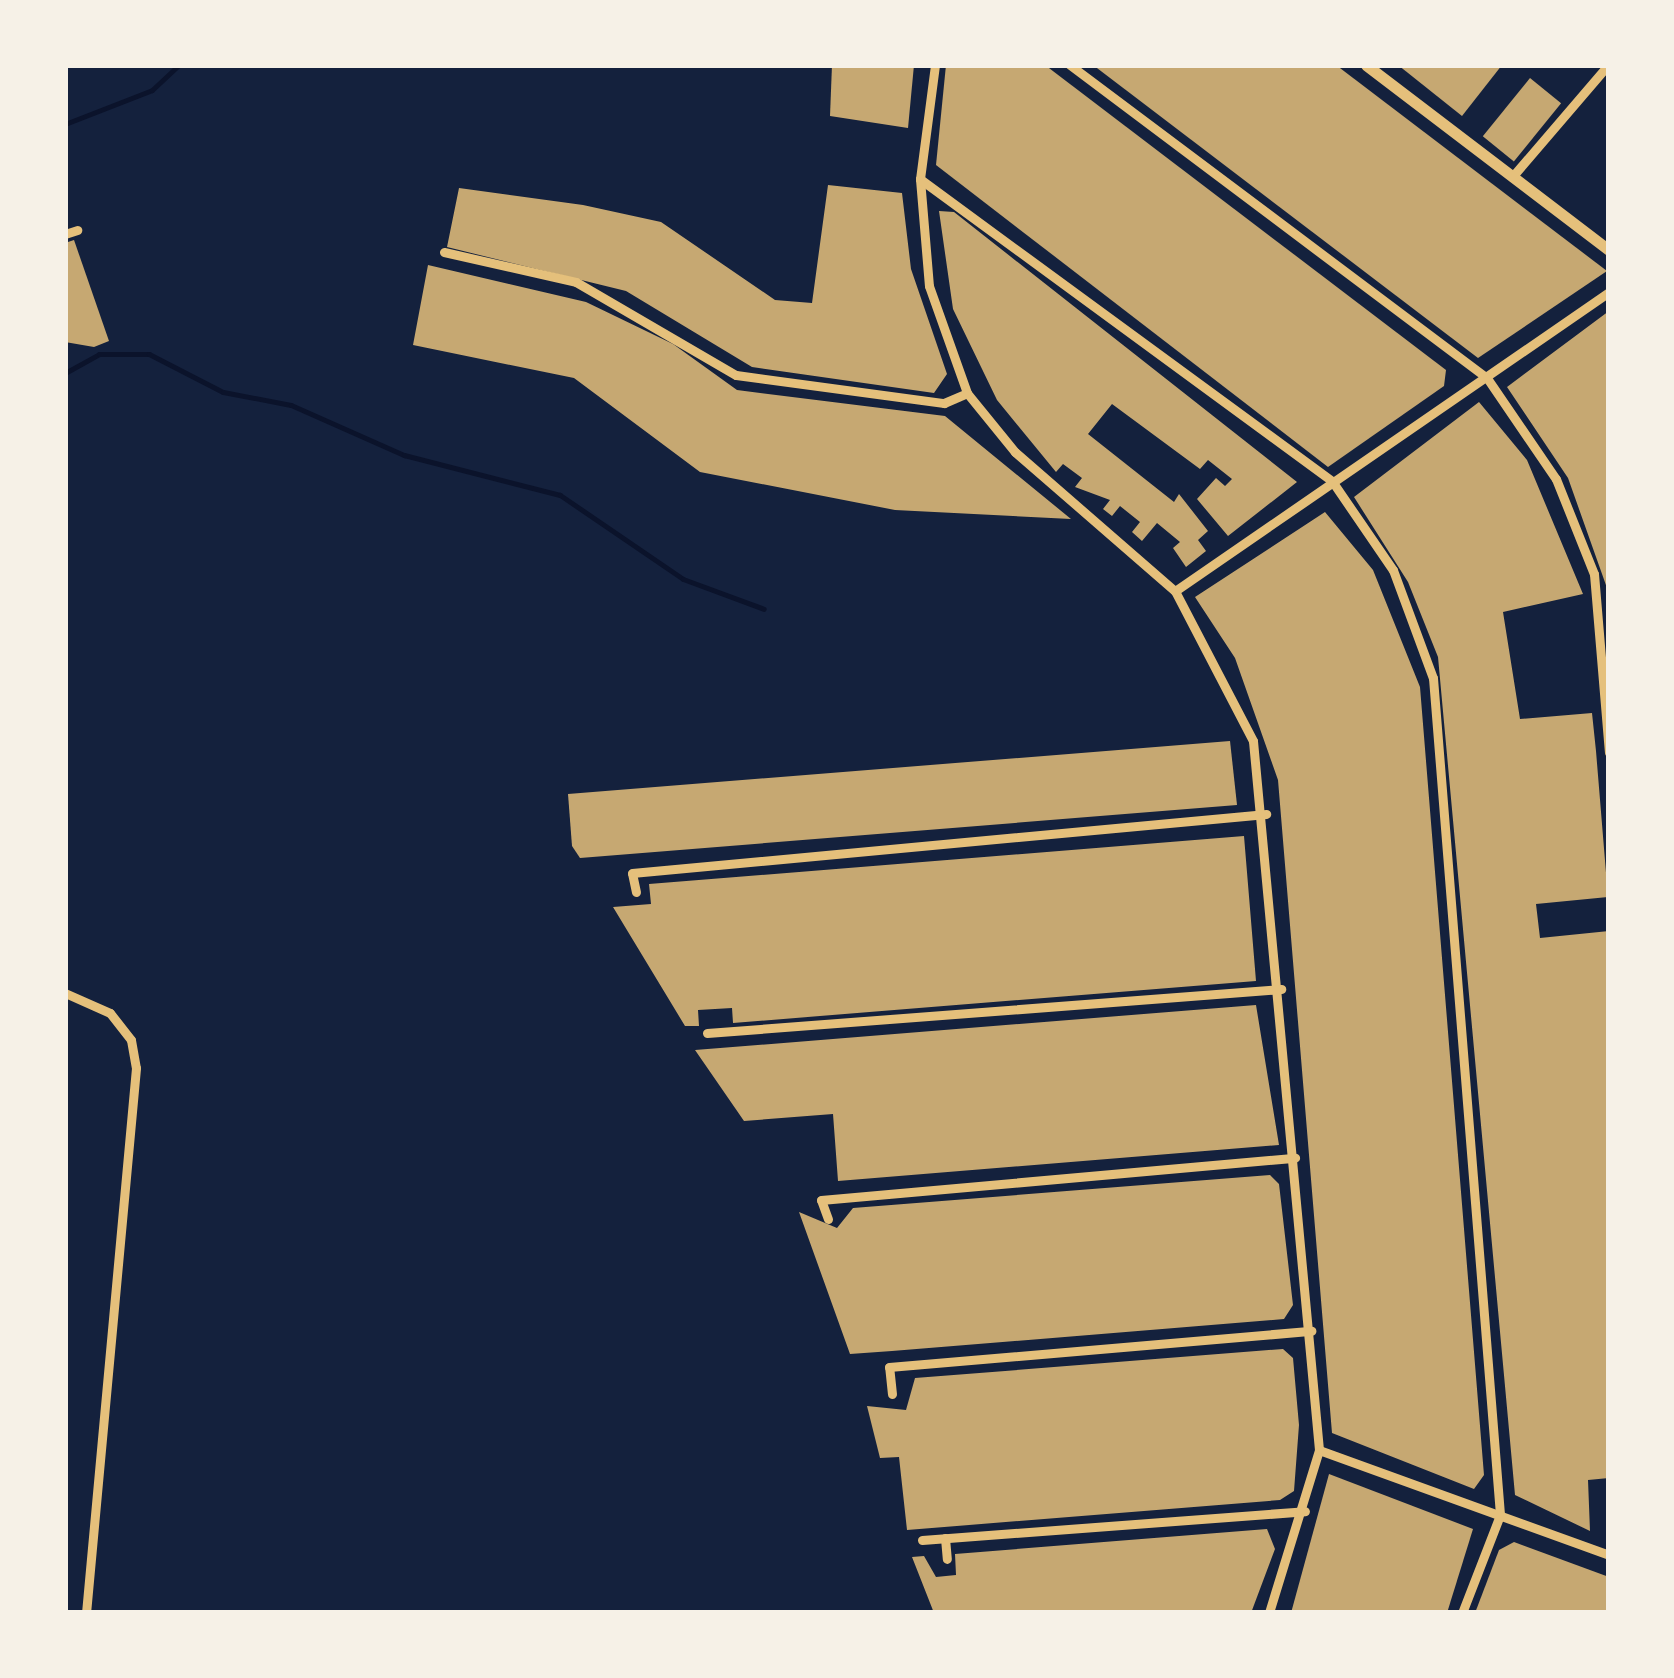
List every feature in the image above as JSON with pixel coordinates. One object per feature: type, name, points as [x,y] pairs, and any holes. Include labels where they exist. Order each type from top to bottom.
[{"type":"main road","points":[[1366,65],[1609,250]]},
{"type":"street","points":[[935,65],[920,179],[928,286],[967,393],[1014,452],[1175,591],[1253,740],[1266,814],[1319,1450],[1305,1511],[1269,1613]]},
{"type":"street","points":[[1070,65],[1487,378],[1556,479],[1594,574],[1609,752]]},
{"type":"street","points":[[1512,177],[1608,65]]},
{"type":"street","points":[[920,179],[1332,480],[1392,570],[1433,678],[1500,1516],[1462,1613]]},
{"type":"street","points":[[65,234],[77,230]]},
{"type":"street","points":[[444,252],[576,282],[736,375],[944,403],[967,393]]},
{"type":"street","points":[[1175,591],[1609,292]]},
{"type":"street","points":[[636,892],[632,873],[1266,814]]},
{"type":"street","points":[[707,1033],[1282,989]]},
{"type":"street","points":[[65,993],[110,1014],[131,1040],[136,1068],[86,1613]]},
{"type":"street","points":[[828,1219],[821,1200],[1295,1158]]},
{"type":"street","points":[[892,1394],[889,1367],[1311,1331]]},
{"type":"street","points":[[1319,1450],[1609,1555]]},
{"type":"street","points":[[922,1540],[1305,1511]]},
{"type":"street","points":[[945,1538],[947,1559]]},
{"type":"building","points":[[832,65],[914,65],[908,128],[830,116]]},
{"type":"building","points":[[946,65],[1045,65],[1446,370],[1444,386],[1328,467],[936,165]]},
{"type":"building","points":[[1093,65],[1336,65],[1607,271],[1478,358]]},
{"type":"building","points":[[1398,65],[1502,65],[1462,116]]},
{"type":"building","points":[[1530,78],[1561,103],[1514,161],[1483,136]]},
{"type":"building","points":[[828,185],[902,193],[911,269],[947,374],[934,393],[752,367],[626,291],[447,247],[459,188],[583,205],[661,222],[775,300],[812,303]]},
{"type":"building","points":[[939,211],[954,212],[1297,482],[1228,536],[1197,499],[1216,478],[1225,486],[1232,479],[1208,460],[1200,469],[1112,404],[1088,434],[1174,502],[1179,494],[1208,531],[1198,540],[1206,551],[1186,567],[1173,548],[1180,542],[1157,523],[1142,541],[1132,532],[1140,522],[1120,506],[1112,516],[1103,509],[1110,500],[1075,487],[1082,478],[1063,464],[1056,472],[997,400],[953,309]]},
{"type":"building","points":[[74,240],[109,341],[94,347],[65,342],[65,243]]},
{"type":"building","points":[[428,265],[586,302],[673,344],[737,390],[945,416],[1071,519],[895,510],[700,472],[574,378],[413,345]]},
{"type":"building","points":[[1609,311],[1607,588],[1568,478],[1507,387]]},
{"type":"building","points":[[1479,402],[1527,460],[1583,594],[1503,612],[1520,719],[1592,713],[1596,751],[1608,897],[1536,904],[1540,938],[1609,931],[1609,1478],[1588,1480],[1590,1531],[1515,1495],[1438,657],[1408,582],[1354,497]]},
{"type":"building","points":[[1325,512],[1373,570],[1420,687],[1484,1475],[1474,1489],[1332,1433],[1278,780],[1235,658],[1195,597]]},
{"type":"building","points":[[1230,741],[1237,805],[580,858],[572,846],[568,794]]},
{"type":"building","points":[[1244,836],[1256,981],[733,1023],[732,1008],[698,1010],[699,1026],[685,1026],[613,907],[651,904],[649,884]]},
{"type":"building","points":[[1256,1005],[1279,1145],[838,1181],[833,1114],[744,1121],[695,1050]]},
{"type":"building","points":[[1270,1175],[1279,1184],[1293,1305],[1284,1319],[892,1351],[850,1354],[799,1212],[837,1228],[853,1208]]},
{"type":"building","points":[[1283,1349],[1293,1358],[1299,1425],[1294,1491],[1280,1500],[907,1530],[899,1457],[880,1458],[867,1406],[906,1410],[915,1378]]},
{"type":"building","points":[[1329,1474],[1473,1529],[1447,1613],[1291,1613]]},
{"type":"building","points":[[1267,1529],[1275,1549],[1251,1613],[934,1613],[912,1557],[924,1556],[936,1577],[956,1575],[955,1554]]},
{"type":"building","points":[[1514,1542],[1609,1577],[1609,1613],[1475,1613],[1499,1550]]},
{"type":"waterway","points":[[65,124],[152,90],[179,65]]},
{"type":"waterway","points":[[65,373],[99,354],[149,354],[223,392],[291,405],[404,455],[560,495],[683,579],[764,609]]}]
